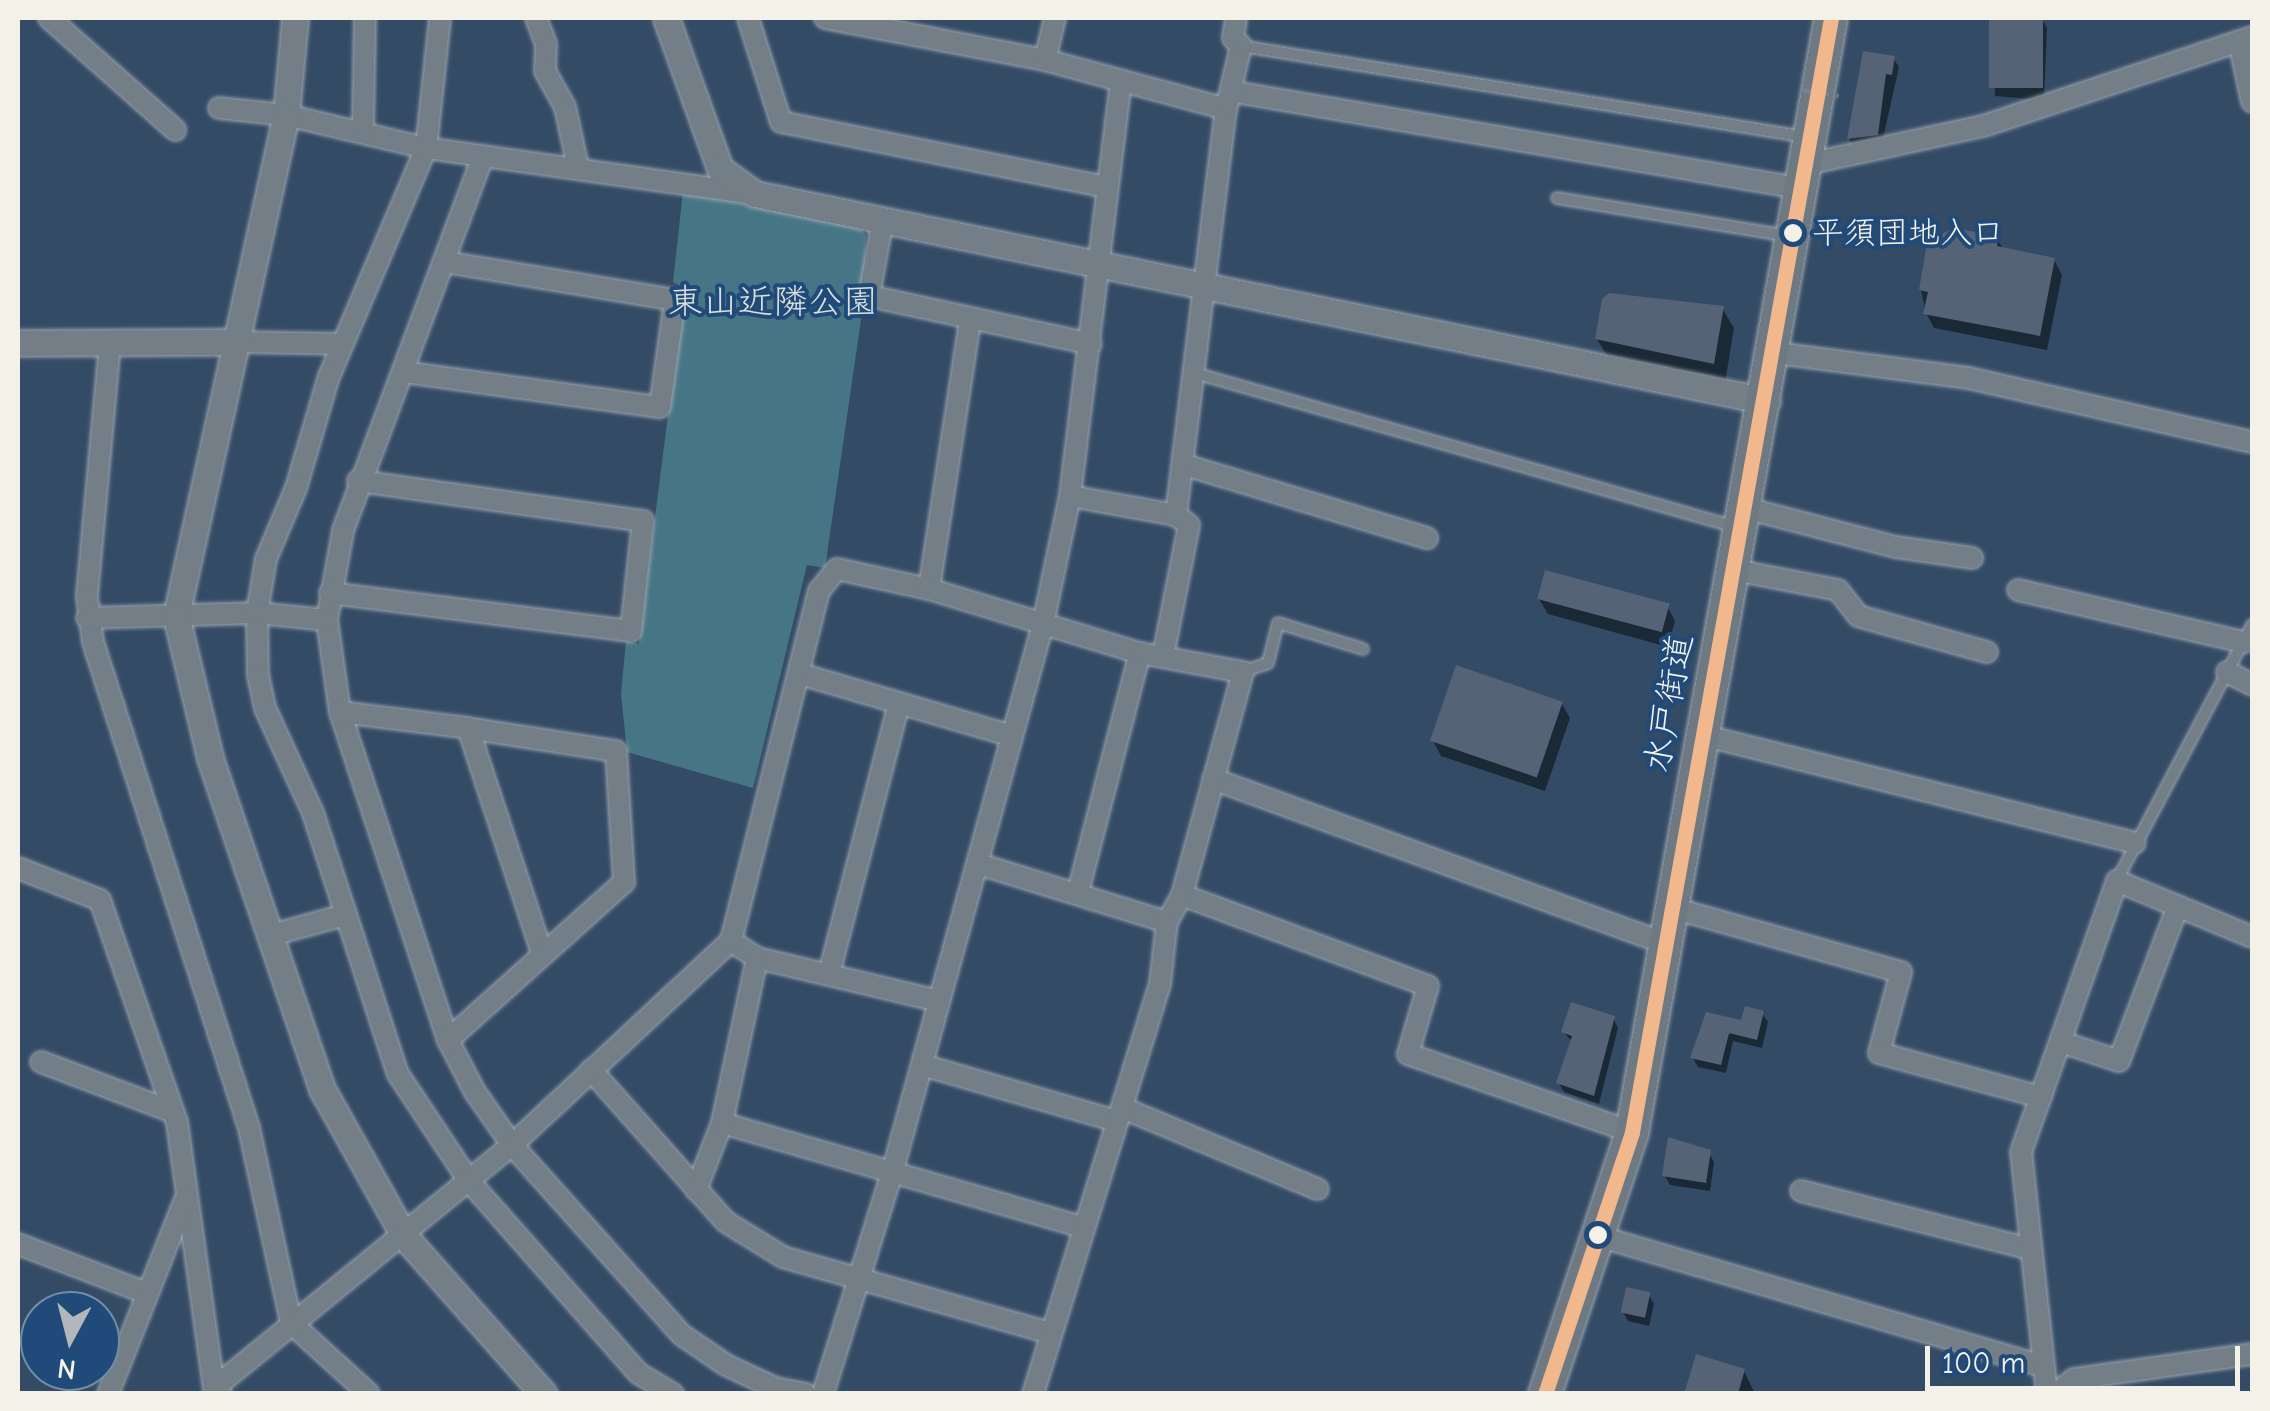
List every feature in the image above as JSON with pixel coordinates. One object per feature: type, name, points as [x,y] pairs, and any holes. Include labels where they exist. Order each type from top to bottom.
[{"type":"main road","name":"水戸街道","points":[[1545,1394],[1601,1237],[1632,1132],[1702,735],[1776,354],[1832,18]]},
{"type":"street","points":[[49,18],[175,130]]},
{"type":"street","points":[[295,18],[286,115],[232,342],[176,616],[210,758],[322,1089],[404,1236],[544,1394]]},
{"type":"street","points":[[363,132],[365,18]]},
{"type":"street","points":[[440,18],[426,148],[342,344],[296,488],[266,559],[257,613],[265,708],[313,813],[398,1074],[469,1181],[638,1373],[673,1394]]},
{"type":"street","points":[[536,18],[546,44],[545,71],[565,107],[578,167]]},
{"type":"street","points":[[666,18],[720,170],[755,194]]},
{"type":"street","points":[[748,18],[780,122],[1107,187]]},
{"type":"street","points":[[825,18],[1045,60],[1121,81],[1231,100],[1808,163],[1983,126],[2246,39],[2252,102]]},
{"type":"street","points":[[1045,60],[1055,18]]},
{"type":"street","points":[[1176,514],[1186,465],[1205,287],[1241,46],[1233,38],[1236,18]]},
{"type":"street","points":[[823,1394],[892,1173],[1043,624],[1070,496],[1121,81]]},
{"type":"street","points":[[219,108],[286,115],[426,148],[755,194],[1766,400]]},
{"type":"street","points":[[483,156],[403,372],[358,480],[330,592],[327,620],[340,712],[448,1040],[512,1145],[682,1335],[726,1365],[775,1388],[805,1394]]},
{"type":"street","points":[[883,219],[870,296],[970,321],[1091,344]]},
{"type":"street","points":[[403,372],[660,407],[675,300],[445,262]]},
{"type":"street","points":[[929,589],[970,321]]},
{"type":"street","points":[[110,343],[87,618],[133,781],[249,1128],[291,1323],[369,1394]]},
{"type":"street","points":[[18,344],[342,344]]},
{"type":"street","points":[[1776,354],[1968,378],[2252,442]]},
{"type":"street","points":[[1186,465],[1427,538]]},
{"type":"street","points":[[330,592],[630,631],[644,521],[358,480]]},
{"type":"street","points":[[1070,496],[1176,514],[1189,524],[1163,656]]},
{"type":"street","points":[[1744,518],[1972,558]]},
{"type":"street","points":[[217,1391],[291,1323],[404,1236],[512,1145],[731,942],[819,591],[837,569],[929,589],[1140,653],[1242,672],[1182,895],[1167,922],[1160,984],[1033,1394]]},
{"type":"street","points":[[1734,570],[1838,590],[1858,616],[1987,652]]},
{"type":"street","points":[[2018,590],[2248,634]]},
{"type":"street","points":[[87,618],[257,613],[327,620]]},
{"type":"street","points":[[1078,892],[1140,653]]},
{"type":"street","points":[[2227,672],[2252,685]]},
{"type":"street","points":[[800,674],[1012,736]]},
{"type":"street","points":[[829,974],[899,704]]},
{"type":"street","points":[[340,712],[616,751],[624,882],[448,1040]]},
{"type":"street","points":[[468,728],[542,953]]},
{"type":"street","points":[[1702,735],[2135,843]]},
{"type":"street","points":[[1214,780],[1668,944]]},
{"type":"street","points":[[979,864],[1167,922]]},
{"type":"street","points":[[18,868],[100,900],[174,1112],[217,1391]]},
{"type":"street","points":[[2048,1394],[2040,1365],[2020,1152],[2117,881],[2252,938]]},
{"type":"street","points":[[1182,895],[1428,986],[1408,1054],[1632,1132]]},
{"type":"street","points":[[2061,1042],[2120,1060],[2178,906]]},
{"type":"street","points":[[1673,908],[1900,972],[1879,1053],[2040,1097]]},
{"type":"street","points":[[268,936],[344,915]]},
{"type":"street","points":[[731,942],[757,958],[939,1002]]},
{"type":"street","points":[[696,1190],[722,1123],[757,958]]},
{"type":"street","points":[[41,1062],[174,1112]]},
{"type":"street","points":[[922,1065],[1118,1114],[1318,1189]]},
{"type":"street","points":[[592,1070],[726,1222],[783,1257],[1050,1333]]},
{"type":"street","points":[[722,1123],[1082,1227]]},
{"type":"street","points":[[1801,1192],[2031,1249]]},
{"type":"street","points":[[108,1394],[186,1198]]},
{"type":"street","points":[[1601,1237],[2040,1365]]},
{"type":"street","points":[[18,1244],[146,1293]]},
{"type":"street","points":[[2056,1394],[2074,1380],[2252,1354]]},
{"type":"lane","points":[[1241,46],[1808,163]]},
{"type":"lane","points":[[1557,198],[1796,237]]},
{"type":"lane","points":[[1198,374],[1744,518]]},
{"type":"lane","points":[[1242,672],[1268,664],[1278,623],[1363,649]]},
{"type":"lane","points":[[2117,881],[2248,634]]},
{"type":"path","points":[[1801,90],[1839,96]]},
{"type":"green space","name":"東山近隣公園","points":[[683,192],[858,226],[866,235],[863,306],[825,568],[807,565],[753,788],[627,752],[621,694],[626,641],[639,644],[684,288],[673,282]]},
{"type":"building","points":[[1989,18],[2043,18],[2043,88],[1989,88]]},
{"type":"building","points":[[1863,51],[1895,56],[1892,75],[1886,74],[1878,135],[1847,139]]},
{"type":"building","points":[[1952,228],[1999,236],[1997,246],[2055,258],[2040,336],[1923,314],[1928,292],[1919,290],[1927,243]]},
{"type":"building","points":[[1609,293],[1724,306],[1714,364],[1595,339],[1602,299]]},
{"type":"building","points":[[1545,570],[1670,603],[1662,632],[1537,599]]},
{"type":"building","points":[[1456,665],[1563,702],[1537,777],[1430,741]]},
{"type":"building","points":[[1571,1002],[1615,1016],[1594,1096],[1556,1083],[1572,1036],[1561,1032]]},
{"type":"building","points":[[1745,1006],[1764,1011],[1757,1040],[1729,1033],[1721,1065],[1690,1058],[1706,1012],[1741,1020]]},
{"type":"building","points":[[1668,1137],[1711,1150],[1706,1183],[1662,1176]]},
{"type":"building","points":[[1626,1287],[1650,1292],[1645,1318],[1621,1312]]},
{"type":"building","points":[[1696,1354],[1745,1369],[1738,1394],[1684,1394]]},
{"type":"transit line","points":[[1545,1394],[1632,1132],[1831,18]]},
{"type":"place","name":"平須団地入口","points":[[1793,233]]}]
